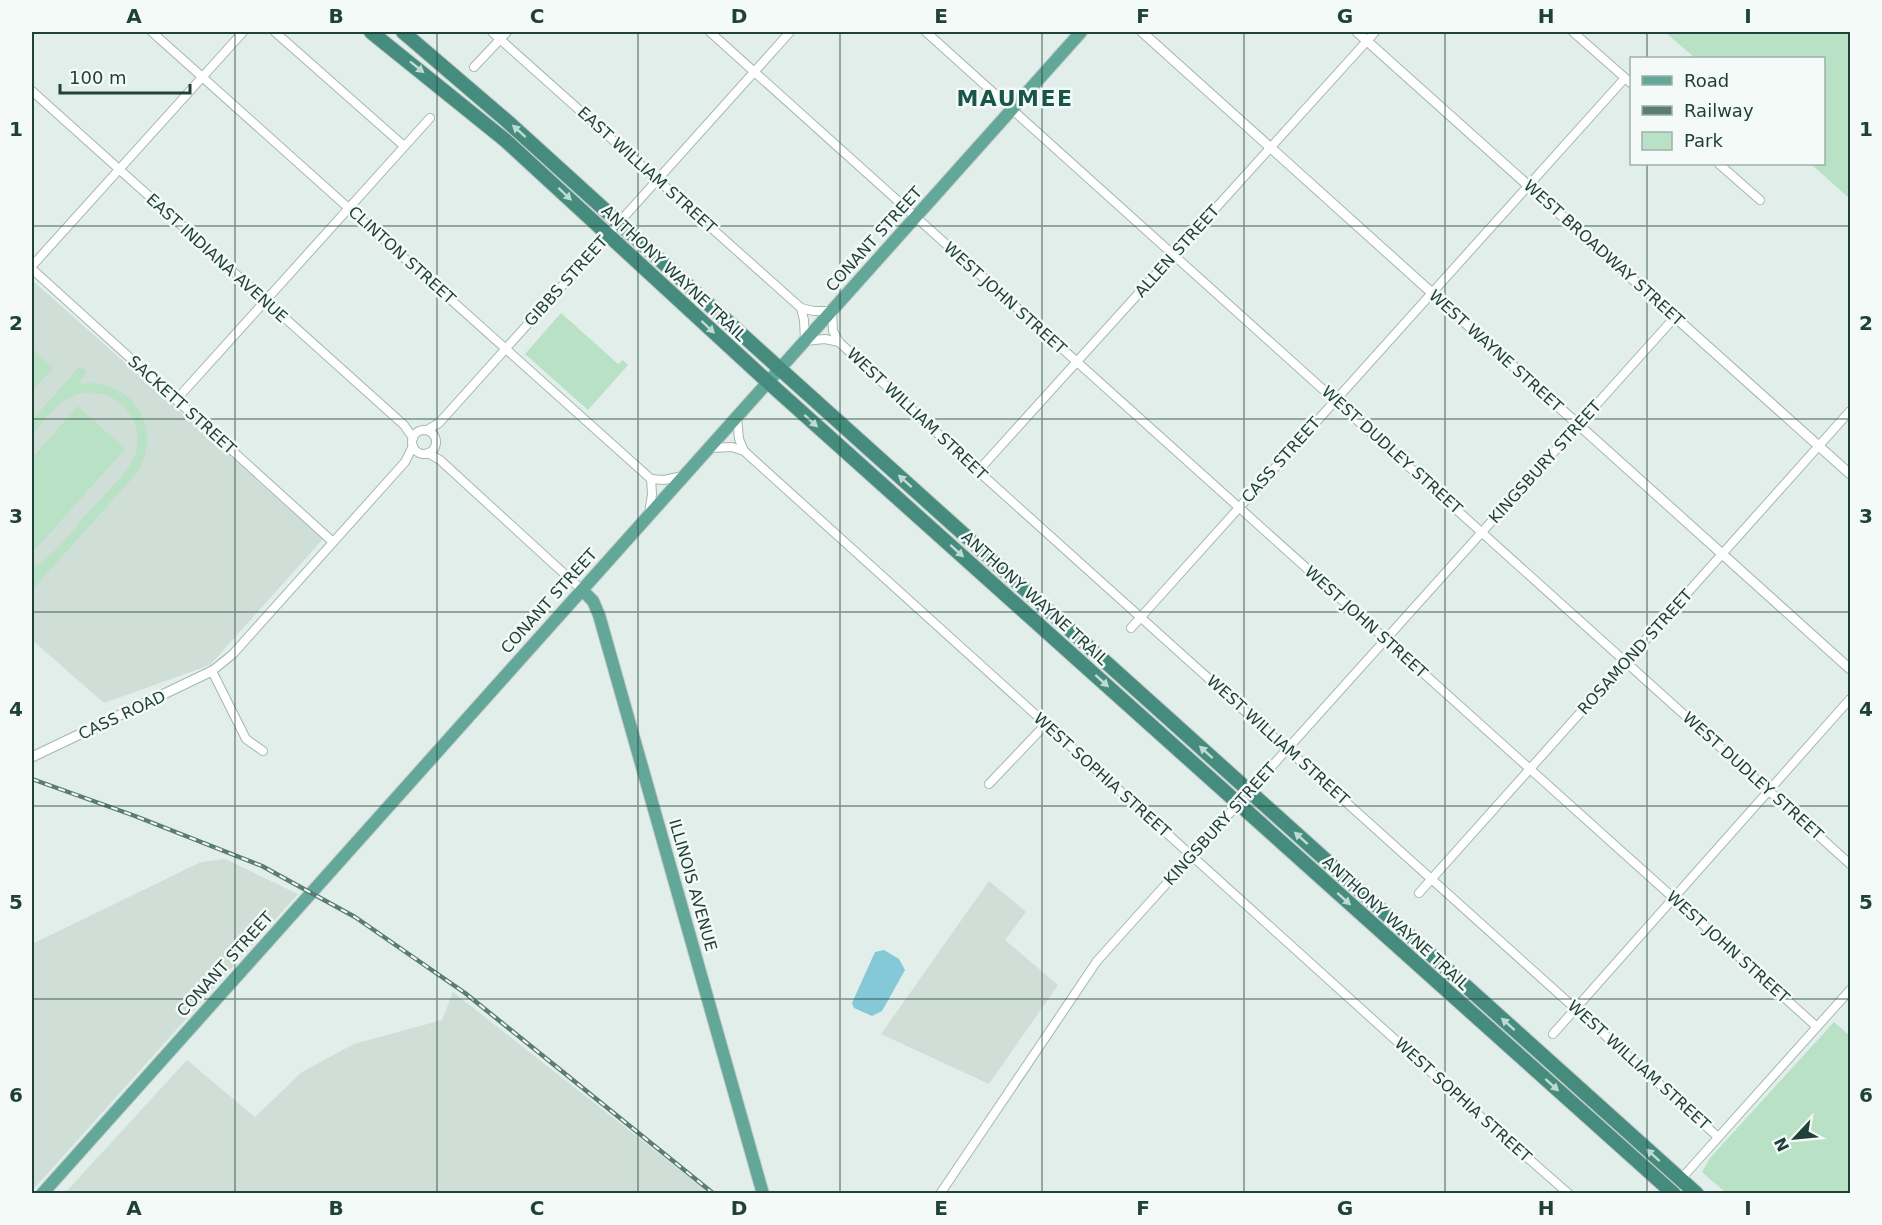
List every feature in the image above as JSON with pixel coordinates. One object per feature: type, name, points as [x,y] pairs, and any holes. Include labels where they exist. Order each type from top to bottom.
[{"type":"highway","name":"ANTHONY WAYNE TRAIL","points":[[371,32],[505,140],[768,382],[1674,1194]]},
{"type":"highway","name":"ANTHONY WAYNE TRAIL","points":[[403,32],[508,122],[1697,1194]]},
{"type":"main road","name":"CONANT STREET","points":[[42,1194],[1081,32]]},
{"type":"main road","name":"ILLINOIS AVENUE","points":[[582,590],[592,601],[599,615],[763,1194]]},
{"type":"street","name":"CLINTON STREET","points":[[152,32],[651,479]]},
{"type":"street","points":[[32,267],[243,32]]},
{"type":"street","points":[[275,32],[404,146]]},
{"type":"street","name":"EAST WILLIAM STREET","points":[[492,32],[801,308]]},
{"type":"street","points":[[474,67],[507,32]]},
{"type":"street","name":"WEST JOHN STREET","points":[[710,32],[1817,1027]]},
{"type":"street","name":"GIBBS STREET","points":[[418,436],[439,423],[790,32]]},
{"type":"street","name":"WEST DUDLEY STREET","points":[[926,32],[1851,864]]},
{"type":"street","name":"WEST WAYNE STREET","points":[[1142,32],[1851,669]]},
{"type":"street","name":"WEST BROADWAY STREET","points":[[1357,32],[1851,474]]},
{"type":"street","name":"ALLEN STREET","points":[[978,471],[1375,32]]},
{"type":"street","points":[[1573,32],[1628,81]]},
{"type":"street","name":"CASS STREET","points":[[1131,628],[1528,185],[1628,81]]},
{"type":"street","name":"EAST INDIANA AVENUE","points":[[32,91],[418,436]]},
{"type":"street","points":[[176,400],[430,118]]},
{"type":"street","points":[[1720,165],[1760,200]]},
{"type":"street","name":"SACKETT STREET","points":[[32,267],[333,542]]},
{"type":"street","points":[[805,341],[805,325],[801,308],[832,311]]},
{"type":"street","name":"WEST WILLIAM STREET","points":[[832,311],[833,330],[839,342],[978,471],[1718,1137]]},
{"type":"street","name":"KINGSBURY STREET","points":[[940,1194],[1097,961],[1675,317]]},
{"type":"street","name":"WEST WILLIAM STREET","points":[[805,341],[825,339],[839,342]]},
{"type":"street","name":"ROSAMOND STREET","points":[[1419,893],[1851,411]]},
{"type":"street","points":[[737,416],[738,435],[744,451]]},
{"type":"street","points":[[439,423],[436,442],[440,460]]},
{"type":"street","points":[[418,436],[436,442]]},
{"type":"street","points":[[418,436],[424,453],[440,460],[582,590]]},
{"type":"street","points":[[263,751],[246,738],[212,671],[233,654],[405,462],[418,436]]},
{"type":"street","points":[[405,462],[424,453],[436,442]]},
{"type":"street","points":[[708,449],[732,447],[744,451]]},
{"type":"street","name":"WEST SOPHIA STREET","points":[[744,451],[1473,1110],[1569,1194]]},
{"type":"street","points":[[649,514],[652,494],[651,479],[664,480],[685,475]]},
{"type":"street","name":"CASS ROAD","points":[[32,757],[212,671]]},
{"type":"street","points":[[1553,1034],[1672,897],[1851,699]]},
{"type":"street","points":[[989,784],[1046,724]]},
{"type":"street","points":[[1681,1179],[1851,990]]},
{"type":"shaded area","points":[[32,280],[323,539],[210,665],[104,703],[32,640]]},
{"type":"shaded area","points":[[225,859],[298,894],[32,1191],[32,944],[201,862]]},
{"type":"shaded area","points":[[989,881],[1026,912],[1005,940],[1058,985],[989,1084],[881,1034]]},
{"type":"shaded area","points":[[453,992],[709,1193],[65,1193],[187,1060],[255,1117],[302,1072],[354,1044],[442,1020]]},
{"type":"green space","points":[[1665,32],[1850,32],[1850,199],[1812,165],[1825,165],[1825,57],[1694,57]]},
{"type":"green space","points":[[561,313],[618,364],[623,360],[628,365],[588,410],[525,354]]},
{"type":"green space","points":[[32,348],[53,368],[32,391]]},
{"type":"green space","points":[[80,366],[87,372],[78,384],[97,384],[114,389],[128,397],[139,410],[145,424],[147,441],[144,458],[135,475],[32,590],[32,567],[49,556],[64,541],[124,474],[136,450],[137,434],[128,411],[119,402],[97,393],[84,393],[65,400],[32,435],[32,420]]},
{"type":"green space","points":[[78,406],[125,449],[32,553],[32,458]]},
{"type":"green space","points":[[1834,1022],[1850,1036],[1850,1193],[1726,1193],[1702,1172],[1710,1158]]},
{"type":"water","points":[[884,950],[899,959],[905,970],[882,1011],[872,1016],[854,1008],[852,1003],[875,952]]},
{"type":"railway","points":[[32,779],[135,816],[262,866],[355,917],[465,993],[714,1194]]},
{"type":"district","name":"MAUMEE","points":[[1015,98]]}]
